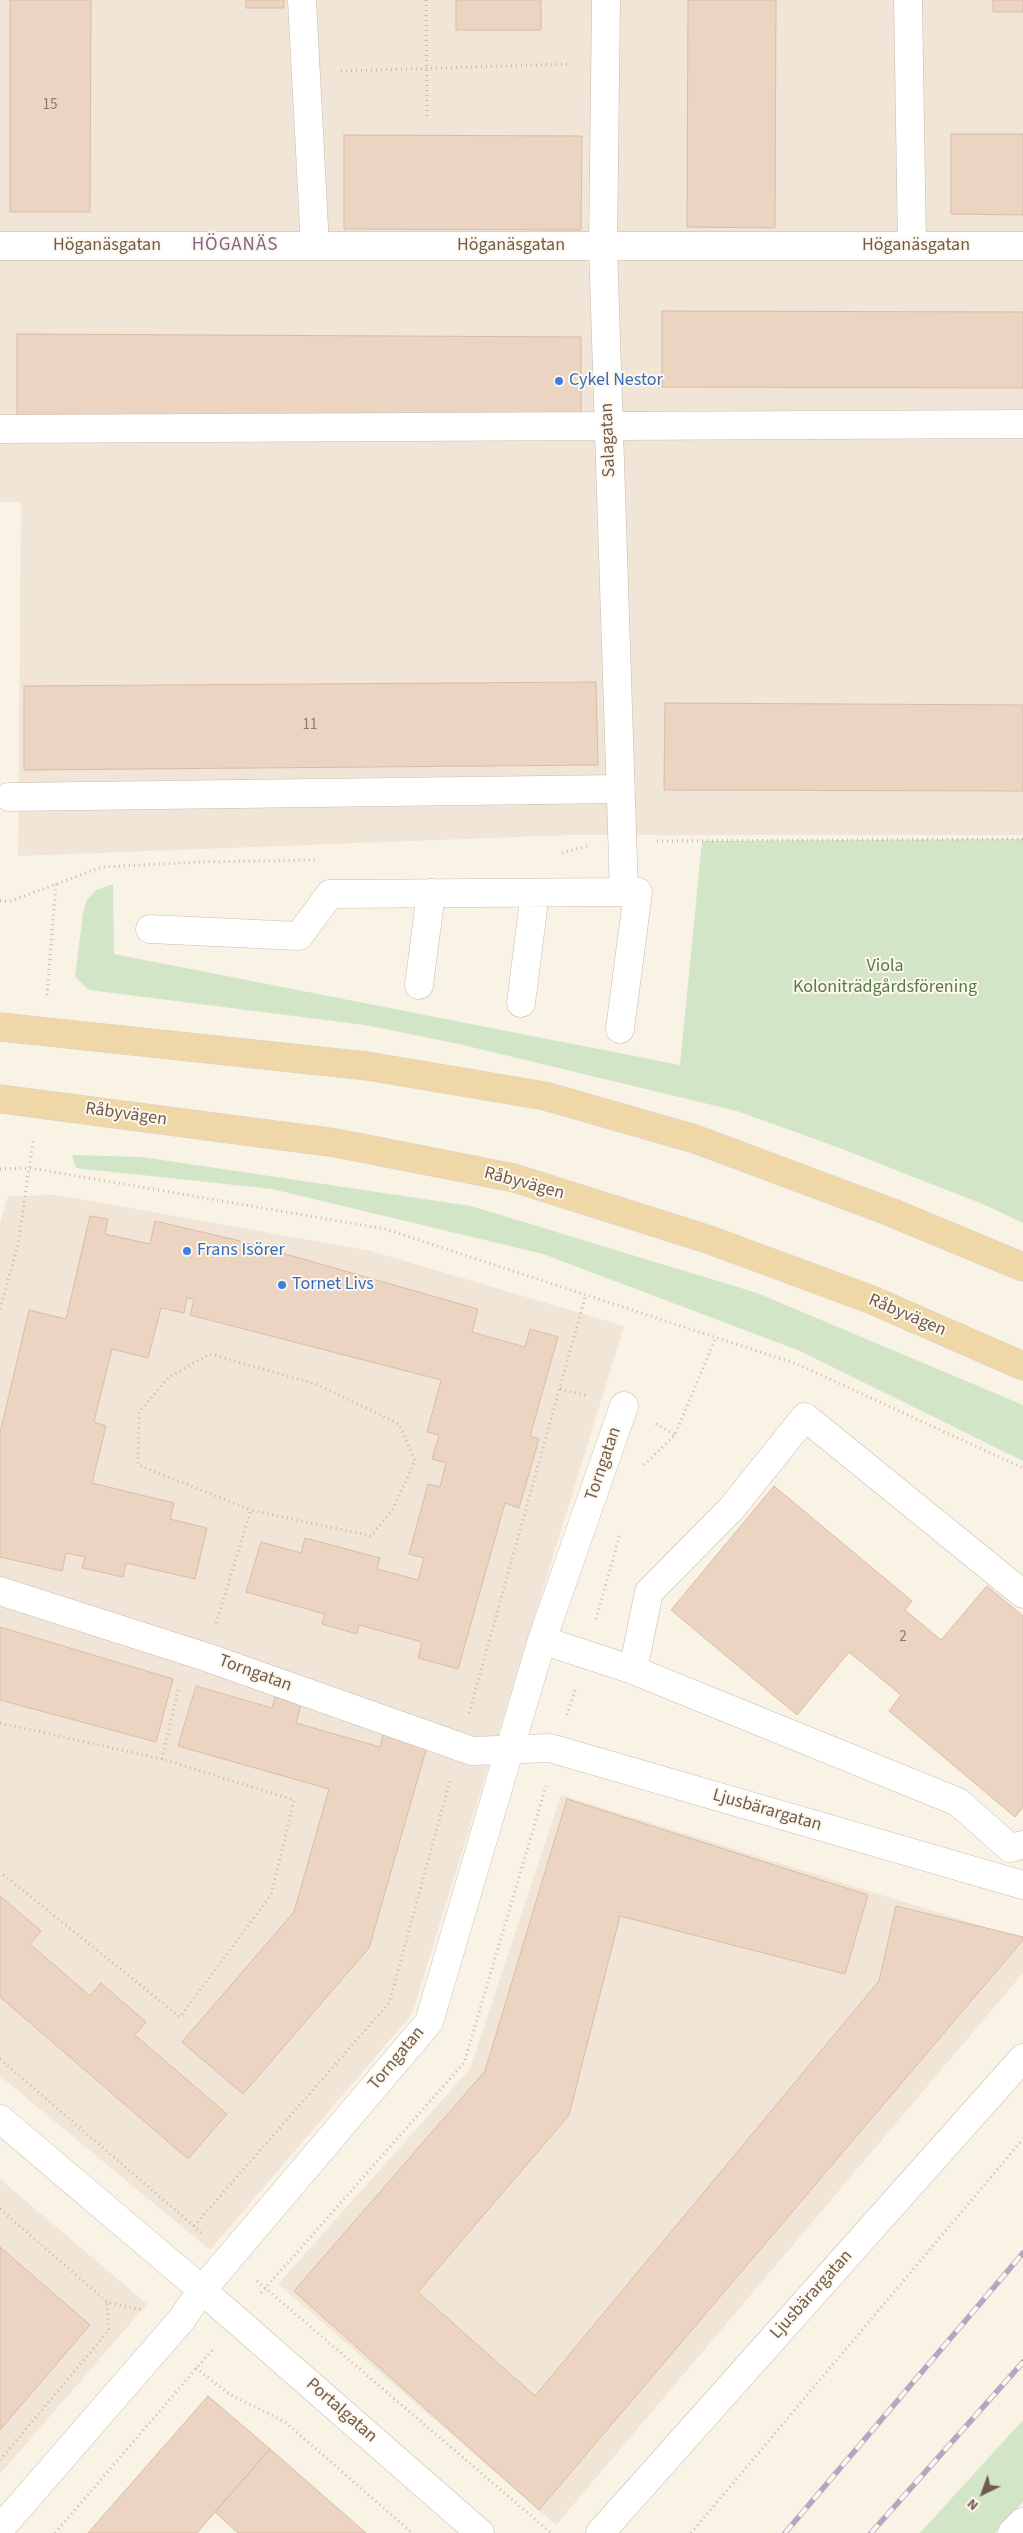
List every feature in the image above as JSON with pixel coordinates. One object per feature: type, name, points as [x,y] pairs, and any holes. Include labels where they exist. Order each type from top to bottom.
[{"type":"main road","points":[[0,1027],[367,1066],[546,1096],[695,1139],[893,1214],[1023,1267]]},
{"type":"main road","name":"Råbyvägen","points":[[0,1099],[336,1143],[514,1178],[710,1240],[872,1300],[1023,1366]]},
{"type":"street","points":[[302,0],[314,246]]},
{"type":"street","name":"Salagatan","points":[[606,0],[602,246],[624,892]]},
{"type":"street","points":[[908,0],[912,246]]},
{"type":"street","name":"Höganäsgatan","points":[[0,246],[1023,246]]},
{"type":"street","points":[[0,429],[608,428],[1023,424]]},
{"type":"street","points":[[9,797],[620,789]]},
{"type":"street","points":[[522,1003],[535,892]]},
{"type":"street","points":[[150,929],[299,936],[330,894],[638,892],[620,1029]]},
{"type":"street","points":[[420,985],[431,893]]},
{"type":"street","name":"Torngatan","points":[[202,2290],[428,2022],[542,1640],[624,1406]]},
{"type":"street","points":[[633,1670],[649,1592],[731,1509],[806,1417],[1023,1594]]},
{"type":"street","name":"Torngatan","points":[[0,1591],[196,1654],[459,1747],[472,1751],[510,1750]]},
{"type":"street","points":[[542,1640],[633,1670],[958,1802],[1010,1848],[1023,1845]]},
{"type":"street","name":"Ljusbärargatan","points":[[510,1750],[550,1748],[1023,1886]]},
{"type":"street","name":"Ljusbärargatan","points":[[600,2533],[1023,2058]]},
{"type":"street","name":"Portalgatan","points":[[0,2119],[202,2290],[480,2533]]},
{"type":"street","points":[[0,2529],[182,2319],[202,2290]]},
{"type":"street","points":[[1012,2533],[1023,2522]]},
{"type":"path","points":[[426,0],[427,120]]},
{"type":"path","points":[[306,72],[605,63]]},
{"type":"path","points":[[622,841],[1023,839]]},
{"type":"path","points":[[0,1309],[18,1245],[30,1168]]},
{"type":"path","points":[[0,1169],[30,1168],[385,1229],[797,1364],[1023,1468]]},
{"type":"path","points":[[194,2226],[389,2003],[586,1294]]},
{"type":"path","points":[[210,1354],[316,1384],[400,1424],[415,1461],[393,1509],[371,1536],[251,1510],[138,1465],[139,1412],[169,1377],[210,1354]]},
{"type":"path","points":[[162,1759],[196,1654],[251,1510]]},
{"type":"path","points":[[0,1723],[162,1759],[294,1800],[272,1895],[180,2017],[0,1872]]},
{"type":"path","points":[[0,2059],[550,2533]]},
{"type":"path","points":[[691,2533],[1023,2138]]},
{"type":"path","points":[[0,2209],[107,2302],[182,2319]]},
{"type":"path","points":[[0,2460],[109,2330],[107,2302]]},
{"type":"path","points":[[196,2368],[229,2394],[285,2422],[412,2533]]},
{"type":"shaded area","points":[[0,0],[1023,0],[1023,835],[569,835],[18,856],[21,502],[0,502]]},
{"type":"shaded area","points":[[57,1195],[371,1251],[624,1326],[412,2014],[210,2250],[0,2076],[0,1224],[8,1196]]},
{"type":"shaded area","points":[[561,1795],[1023,1939],[1023,1973],[556,2525],[278,2284],[470,2069]]},
{"type":"shaded area","points":[[0,2179],[147,2304],[0,2474]]},
{"type":"green space","name":"Viola Koloniträdgårdsförening","points":[[1023,839],[1023,1223],[985,1205],[837,1147],[737,1111],[459,1044],[365,1025],[89,990],[75,977],[83,913],[87,900],[96,890],[113,884],[114,954],[680,1065],[702,841]]},
{"type":"green space","points":[[72,1155],[142,1157],[471,1206],[757,1293],[1023,1405],[1023,1461],[800,1351],[543,1254],[272,1189],[76,1168]]},
{"type":"green space","points":[[1023,2420],[1023,2502],[995,2533],[920,2533]]},
{"type":"building","points":[[10,0],[91,0],[90,212],[10,212]]},
{"type":"building","points":[[246,0],[284,0],[284,8],[246,8]]},
{"type":"building","points":[[456,0],[541,0],[541,30],[456,30]]},
{"type":"building","points":[[688,0],[776,0],[775,228],[687,227]]},
{"type":"building","points":[[993,0],[1023,0],[1023,12],[993,12]]},
{"type":"building","points":[[951,134],[1023,134],[1023,215],[951,214]]},
{"type":"building","points":[[344,135],[582,136],[581,230],[344,229]]},
{"type":"building","points":[[662,311],[1023,312],[1023,388],[662,387]]},
{"type":"building","points":[[17,334],[581,337],[581,421],[17,418]]},
{"type":"building","points":[[596,682],[598,765],[24,770],[24,686]]},
{"type":"building","points":[[665,703],[1023,705],[1023,791],[664,790]]},
{"type":"building","points":[[90,1216],[108,1219],[105,1234],[150,1244],[155,1221],[240,1241],[478,1309],[472,1332],[525,1347],[530,1329],[558,1337],[530,1436],[539,1439],[519,1508],[505,1503],[458,1669],[418,1658],[422,1642],[359,1625],[357,1634],[322,1624],[325,1614],[246,1592],[261,1542],[301,1553],[305,1538],[380,1558],[377,1569],[418,1580],[424,1558],[409,1554],[428,1484],[440,1487],[446,1463],[432,1459],[439,1435],[427,1432],[441,1380],[190,1315],[194,1299],[187,1298],[184,1313],[161,1308],[148,1358],[112,1349],[94,1422],[106,1426],[92,1483],[174,1503],[170,1519],[207,1528],[195,1579],[126,1563],[123,1577],[82,1568],[85,1557],[66,1553],[62,1571],[0,1557],[0,1433],[29,1310],[66,1319]]},
{"type":"building","points":[[774,1486],[912,1601],[905,1610],[941,1640],[987,1586],[1023,1616],[1023,1807],[1015,1817],[889,1711],[901,1695],[849,1652],[797,1715],[671,1610]]},
{"type":"building","points":[[0,1627],[173,1679],[156,1742],[0,1700]]},
{"type":"building","points":[[196,1686],[272,1708],[275,1697],[301,1705],[296,1723],[380,1747],[384,1731],[428,1743],[369,1948],[243,2094],[182,2042],[294,1912],[329,1789],[178,1746]]},
{"type":"building","points":[[567,1799],[868,1895],[845,1974],[620,1916],[569,2115],[418,2292],[535,2396],[879,1981],[896,1906],[1023,1937],[1023,1940],[539,2510],[294,2291],[485,2071]]},
{"type":"building","points":[[0,1896],[41,1931],[30,1944],[90,1996],[101,1983],[146,2022],[135,2035],[227,2114],[188,2159],[0,1997]]},
{"type":"building","points":[[0,2247],[90,2325],[0,2430]]},
{"type":"building","points":[[208,2396],[270,2449],[197,2533],[88,2533]]},
{"type":"building","points":[[270,2449],[366,2533],[238,2533],[215,2512]]},
{"type":"railway","points":[[785,2533],[1023,2253]]},
{"type":"railway","points":[[871,2533],[1023,2362]]},
{"type":"place","name":"Cykel Nestor","points":[[559,381]]},
{"type":"place","name":"Frans Isörer","points":[[187,1251]]},
{"type":"place","name":"Tornet Livs","points":[[282,1285]]},
{"type":"district","name":"HÖGANÄS","points":[[235,246]]}]
